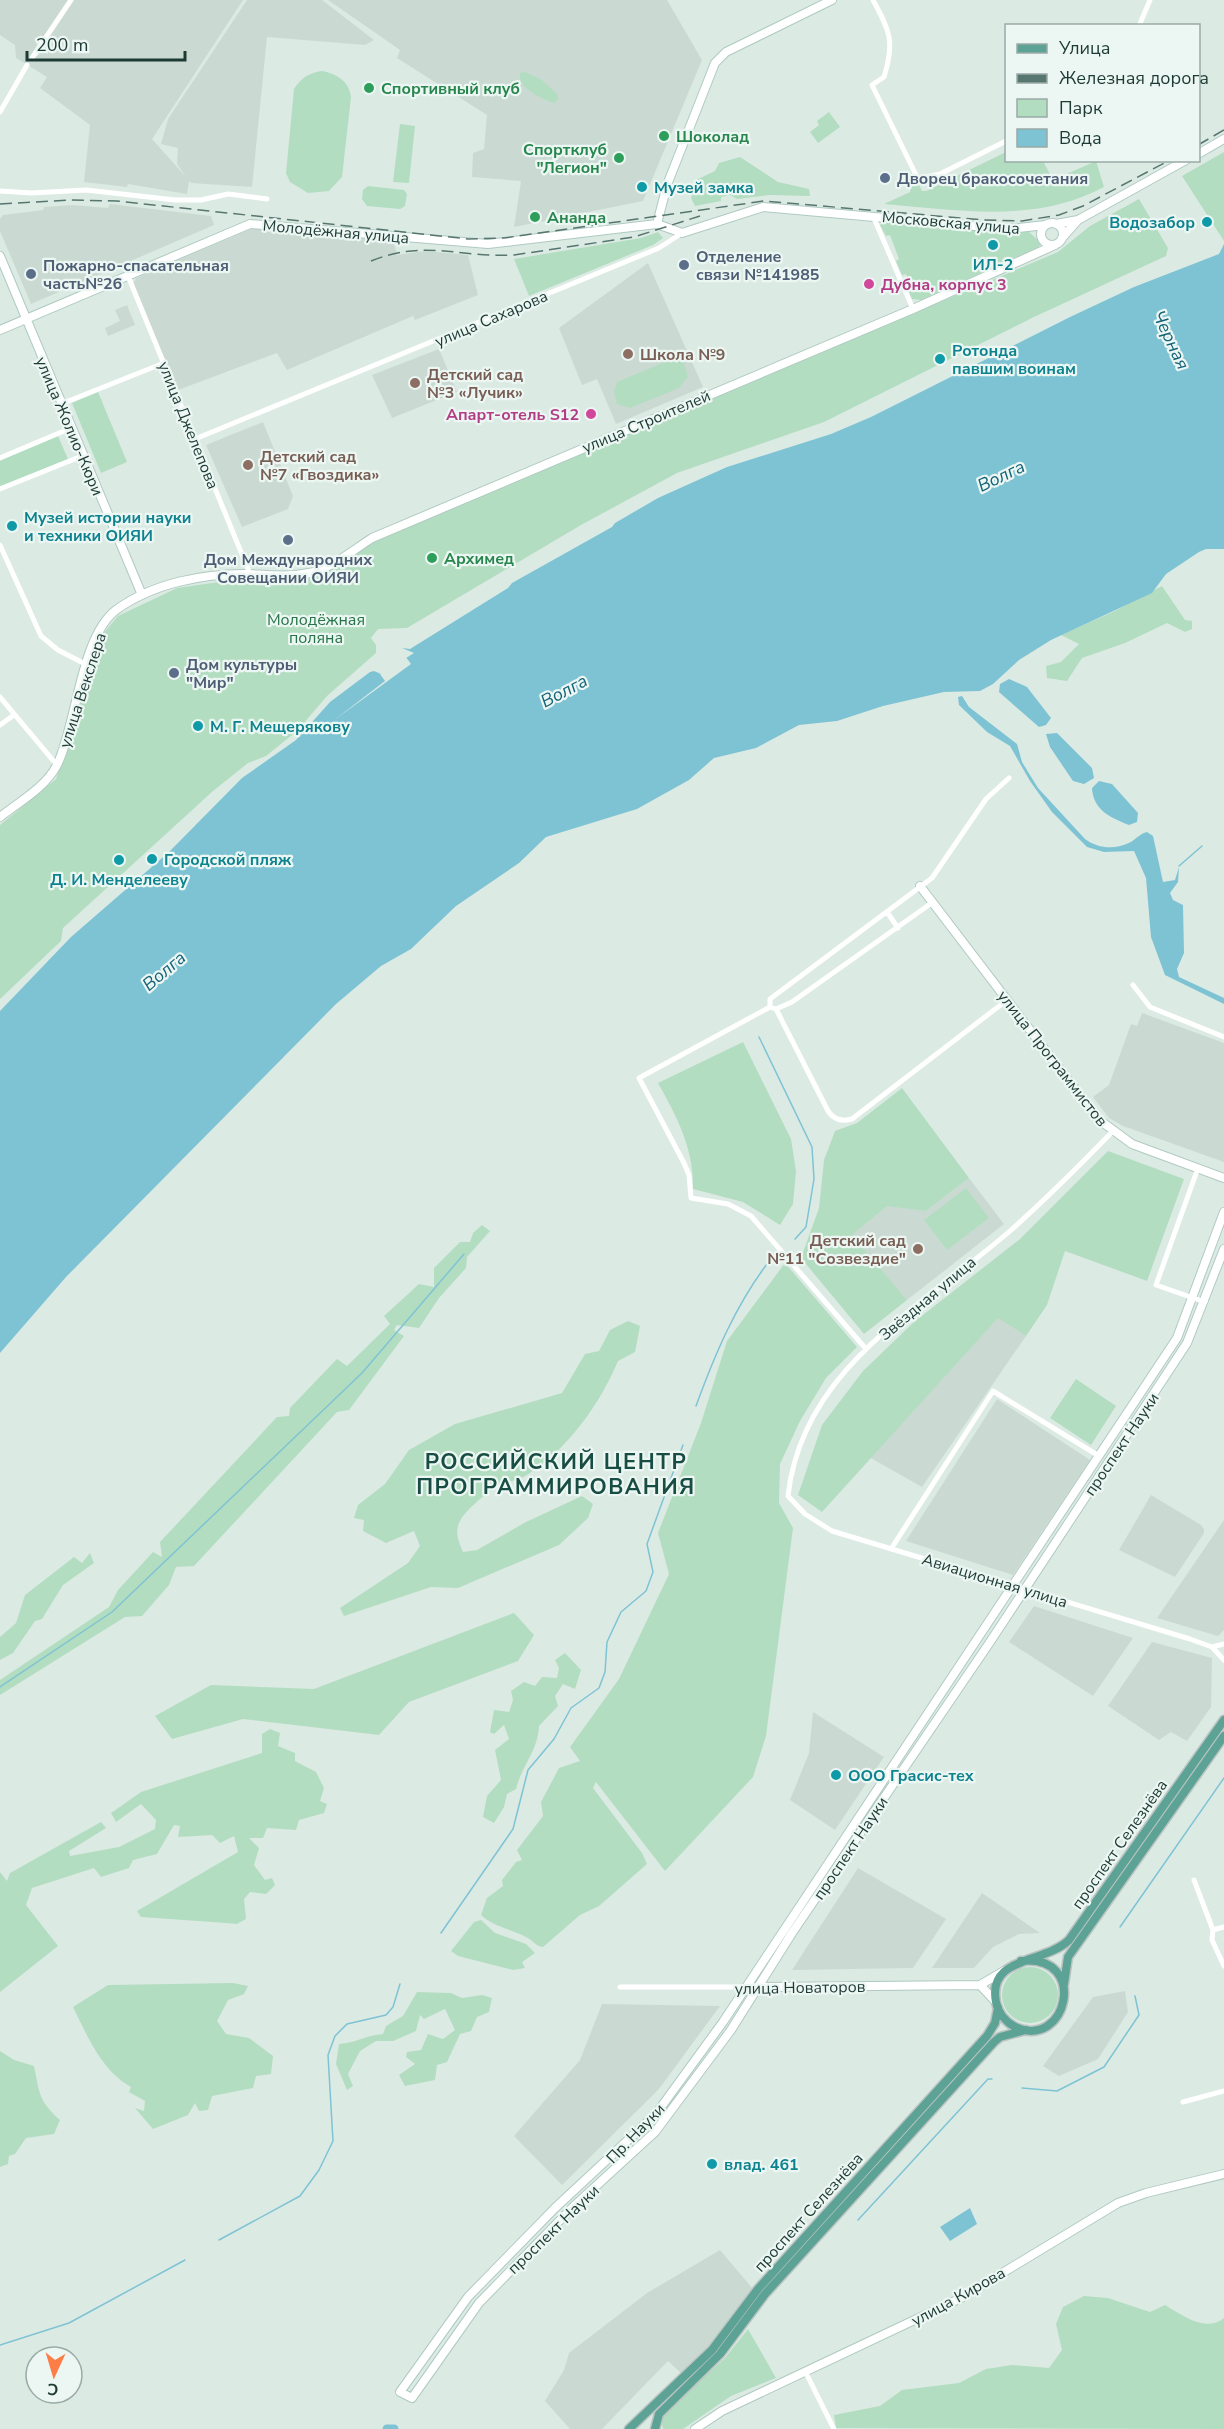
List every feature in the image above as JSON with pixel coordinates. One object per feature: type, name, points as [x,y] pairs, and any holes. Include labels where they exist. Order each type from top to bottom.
[{"type":"main road","name":"проспект Селезнёва","points":[[629,2429],[712,2350],[758,2289],[987,2036],[995,2023],[997,1983],[1009,1967],[1021,1961],[1052,1953],[1068,1940],[1224,1720]]},
{"type":"main road","name":"проспект Селезнёва","points":[[655,2429],[659,2414],[720,2354],[765,2294],[994,2042],[1011,2033],[1049,2025],[1058,2017],[1063,2007],[1068,1957],[1224,1736]]},
{"type":"main road","points":[[1021,1961],[1032,1960],[1053,1968],[1064,1988]]},
{"type":"main road","points":[[997,2005],[1009,2023],[1026,2030]]},
{"type":"street","points":[[32,58],[71,0]]},
{"type":"street","points":[[682,233],[657,224],[667,185],[715,63],[726,52],[832,0]]},
{"type":"street","points":[[873,0],[890,32],[892,45],[884,77],[872,85],[918,178],[940,174],[1005,142]]},
{"type":"street","points":[[1140,24],[1150,0]]},
{"type":"street","points":[[0,112],[27,65]]},
{"type":"street","points":[[1200,153],[1224,139]]},
{"type":"street","points":[[1030,229],[1078,220],[1182,162]]},
{"type":"street","points":[[0,191],[31,193],[86,190],[175,200],[201,200],[228,194],[267,199]]},
{"type":"street","name":"Московская улица","points":[[788,208],[1030,229]]},
{"type":"street","name":"улица Сахарова","points":[[195,439],[664,244],[682,233],[752,209],[788,208]]},
{"type":"street","name":"Московская улица","points":[[873,216],[913,309]]},
{"type":"street","points":[[1030,229],[1055,245],[1078,220]]},
{"type":"street","name":"Молодёжная улица","points":[[0,330],[250,224],[261,223],[488,244],[657,224]]},
{"type":"street","points":[[1056,224],[1063,231],[1062,238]]},
{"type":"street","points":[[1042,253],[1046,225]]},
{"type":"street","points":[[664,244],[668,232],[666,228]]},
{"type":"street","name":"улица Строителей","points":[[250,574],[291,575],[318,571],[372,538],[913,309],[1042,253],[1055,245]]},
{"type":"street","name":"улица Жолио-Кюри","points":[[0,256],[142,595]]},
{"type":"street","name":"улица Джелепова","points":[[128,276],[250,574]]},
{"type":"street","points":[[61,404],[164,363]]},
{"type":"street","points":[[0,458],[71,428]]},
{"type":"street","points":[[0,489],[82,456]]},
{"type":"street","points":[[0,545],[41,636],[58,650],[87,665]]},
{"type":"street","name":"улица Векслера","points":[[0,817],[42,783],[57,765],[94,643],[106,620],[142,595],[201,578],[250,574]]},
{"type":"street","points":[[0,697],[57,765]]},
{"type":"street","points":[[0,725],[14,715]]},
{"type":"street","points":[[1007,1000],[852,1119],[846,1121],[832,1116],[828,1111],[770,999],[932,878],[986,799],[1009,778]]},
{"type":"street","name":"улица Программистов","points":[[920,886],[1098,1119],[1112,1132],[1132,1144],[1224,1178]]},
{"type":"street","points":[[866,1349],[751,1216],[728,1204],[691,1198],[689,1175],[684,1163],[639,1078],[773,1008],[792,1002],[933,902]]},
{"type":"street","points":[[887,912],[898,928]]},
{"type":"street","points":[[1133,986],[1150,1007],[1224,1037]]},
{"type":"street","name":"Звёздная улица","points":[[788,1496],[792,1467],[805,1430],[830,1389],[866,1349],[1010,1231],[1112,1132]]},
{"type":"street","points":[[1198,1168],[1156,1285],[1205,1302]]},
{"type":"street","name":"проспект Науки","points":[[746,1987],[1177,1338],[1224,1212]]},
{"type":"street","name":"проспект Науки","points":[[412,2398],[479,2303],[591,2192],[656,2132],[760,1987],[792,1933],[1187,1343],[1224,1249]]},
{"type":"street","points":[[891,1549],[993,1391],[1099,1456]]},
{"type":"street","name":"Авиационная улица","points":[[788,1496],[805,1514],[832,1531],[1212,1647]]},
{"type":"street","points":[[1224,1644],[1212,1647],[1224,1660]]},
{"type":"street","points":[[1194,1880],[1212,1930],[1212,1940],[1224,1966]]},
{"type":"street","points":[[1212,1930],[1224,1927]]},
{"type":"street","points":[[997,2005],[980,1985],[1009,1967]]},
{"type":"street","name":"улица Новаторов","points":[[620,1987],[980,1985]]},
{"type":"street","name":"Пр. Науки","points":[[412,2398],[400,2392],[468,2297],[555,2208],[656,2114],[746,1987]]},
{"type":"street","points":[[1183,2102],[1224,2091]]},
{"type":"street","name":"улица Кирова","points":[[695,2429],[722,2411],[961,2298],[1118,2203],[1131,2197],[1224,2174]]},
{"type":"street","points":[[583,2184],[591,2192]]},
{"type":"street","points":[[806,2373],[834,2429]]},
{"type":"shaded area","points":[[0,0],[243,0],[152,139],[186,177],[177,164],[178,148],[161,144],[168,119],[247,0],[322,0],[374,40],[365,45],[267,37],[252,187],[191,183],[189,181],[187,194],[128,184],[127,187],[84,182],[90,125],[40,88],[47,77],[16,58],[15,45],[0,35]]},
{"type":"shaded area","points":[[328,0],[667,0],[702,60],[643,201],[514,227],[521,181],[472,177],[473,153],[484,149],[487,115],[397,58],[400,50]]},
{"type":"shaded area","points":[[110,204],[211,216],[214,225],[31,304],[0,231],[0,219],[3,215],[43,210],[44,207],[73,205],[108,208]]},
{"type":"shaded area","points":[[263,227],[393,240],[397,255],[425,251],[468,255],[478,295],[415,320],[413,316],[287,370],[277,353],[178,390],[133,284],[136,278],[251,229]]},
{"type":"shaded area","name":"Школа №9","points":[[648,263],[703,387],[616,424],[597,379],[582,385],[559,328]]},
{"type":"shaded area","points":[[127,305],[135,325],[108,336],[105,328],[120,321],[115,310]]},
{"type":"shaded area","name":"Детский сад №3 «Лучик»","points":[[439,349],[457,392],[392,418],[372,375]]},
{"type":"shaded area","name":"Детский сад №7 «Гвоздика»","points":[[263,422],[293,496],[288,509],[242,527],[206,445]]},
{"type":"shaded area","points":[[1142,1013],[1224,1043],[1224,1162],[1123,1126],[1109,1118],[1093,1097],[1109,1085],[1131,1024],[1137,1026]]},
{"type":"shaded area","name":"Детский сад №11 \"Созвездие\"","points":[[969,1178],[1004,1224],[907,1300],[851,1235],[887,1205],[926,1211]]},
{"type":"shaded area","points":[[998,1317],[1026,1336],[922,1487],[869,1457]]},
{"type":"shaded area","points":[[997,1399],[1090,1460],[1013,1575],[906,1541]]},
{"type":"shaded area","points":[[1151,1495],[1204,1529],[1204,1533],[1175,1577],[1119,1550]]},
{"type":"shaded area","points":[[1224,1520],[1224,1630],[1218,1636],[1157,1618]]},
{"type":"shaded area","points":[[1034,1606],[1133,1638],[1093,1696],[1009,1642]]},
{"type":"shaded area","points":[[1152,1642],[1212,1658],[1211,1707],[1187,1741],[1171,1732],[1159,1740],[1108,1706]]},
{"type":"shaded area","name":"ООО Грасис-тех","points":[[813,1712],[884,1757],[835,1830],[790,1800],[809,1753]]},
{"type":"shaded area","points":[[858,1868],[946,1919],[913,1968],[792,1970]]},
{"type":"shaded area","points":[[982,1893],[1040,1933],[1019,1934],[993,1947],[974,1968],[932,1968]]},
{"type":"shaded area","points":[[1125,1991],[1128,2012],[1098,2059],[1059,2076],[1043,2066],[1093,1997]]},
{"type":"shaded area","points":[[602,2004],[720,2006],[659,2089],[562,2185],[514,2136],[580,2060]]},
{"type":"shaded area","points":[[720,2250],[753,2289],[709,2347],[683,2375],[668,2361],[602,2429],[570,2429],[545,2401],[564,2370],[569,2353],[647,2293]]},
{"type":"green space","points":[[322,71],[341,79],[350,91],[342,177],[329,191],[308,193],[290,182],[286,173],[294,89],[306,76]]},
{"type":"green space","points":[[525,72],[542,80],[558,95],[558,100],[554,103],[537,96],[526,88],[520,78],[520,73]]},
{"type":"green space","points":[[829,112],[840,127],[818,143],[810,132],[819,125],[817,121]]},
{"type":"green space","points":[[400,124],[415,126],[409,183],[393,182]]},
{"type":"green space","points":[[1005,152],[1005,162],[1044,162],[1053,180],[1096,162],[1104,187],[1078,199],[1024,210],[968,211],[884,204],[910,192],[912,185],[919,185],[922,191]]},
{"type":"green space","points":[[1224,152],[1224,241],[1182,176]]},
{"type":"green space","points":[[740,157],[778,182],[809,189],[810,196],[769,195],[737,199],[730,195],[721,197],[721,201],[695,206],[691,198],[698,179],[715,171],[719,163]]},
{"type":"green space","points":[[368,186],[404,190],[407,194],[405,206],[400,209],[367,206],[362,199],[363,190]]},
{"type":"green space","name":"Молодёжная поляна","points":[[1139,199],[1168,248],[1166,256],[1034,317],[824,422],[677,473],[581,525],[407,628],[378,629],[371,638],[376,645],[376,653],[327,696],[297,731],[266,756],[248,763],[213,791],[63,928],[61,941],[0,999],[0,825],[56,779],[103,634],[118,616],[177,588],[240,579],[307,577],[330,570],[375,541],[1058,252],[1090,226]]},
{"type":"green space","points":[[884,222],[1029,232],[1041,243],[1039,247],[921,300],[912,299],[906,274],[902,275],[896,261],[899,259],[890,235],[886,236],[880,225]]},
{"type":"green space","points":[[658,232],[663,238],[653,245],[529,296],[514,259],[641,238]]},
{"type":"green space","points":[[677,357],[683,360],[688,377],[679,388],[630,408],[617,404],[614,392],[617,382]]},
{"type":"green space","points":[[98,392],[127,462],[101,473],[72,403]]},
{"type":"green space","points":[[58,436],[68,459],[0,487],[0,460]]},
{"type":"green space","points":[[1162,586],[1185,620],[1192,621],[1192,629],[1185,632],[1167,623],[1125,643],[1082,658],[1067,681],[1047,678],[1046,666],[1061,662],[1079,644],[1061,635],[1115,611]]},
{"type":"green space","points":[[743,1042],[791,1139],[796,1171],[793,1204],[780,1225],[743,1202],[693,1189],[691,1160],[683,1134],[658,1083]]},
{"type":"green space","points":[[902,1088],[969,1178],[926,1211],[887,1206],[852,1235],[907,1300],[864,1334],[801,1258],[819,1208],[824,1160],[835,1131],[857,1123]]},
{"type":"green space","points":[[1108,1151],[1184,1179],[1147,1281],[1065,1251],[1047,1305],[1026,1336],[998,1318],[822,1512],[798,1495],[822,1425],[863,1371],[914,1322],[1020,1239]]},
{"type":"green space","points":[[966,1188],[989,1218],[947,1250],[924,1220]]},
{"type":"green space","points":[[482,1225],[490,1231],[467,1257],[466,1268],[439,1298],[419,1328],[397,1325],[394,1330],[404,1336],[349,1410],[337,1412],[194,1566],[176,1567],[169,1585],[142,1616],[125,1617],[0,1695],[0,1680],[109,1607],[118,1590],[153,1552],[162,1557],[160,1542],[277,1417],[289,1416],[290,1408],[337,1359],[347,1366],[390,1324],[384,1316],[419,1284],[434,1287],[434,1268],[460,1242],[470,1242],[473,1233]]},
{"type":"green space","points":[[785,1263],[857,1347],[826,1378],[800,1421],[780,1464],[779,1503],[793,1528],[766,1736],[753,1777],[665,1871],[596,1782],[593,1788],[642,1853],[647,1864],[599,1906],[580,1915],[543,1947],[540,1946],[481,1915],[487,1898],[503,1886],[502,1880],[516,1862],[522,1860],[517,1850],[543,1816],[541,1802],[559,1768],[580,1761],[570,1747],[619,1679],[669,1574],[658,1533],[701,1423],[727,1341]]},
{"type":"green space","points":[[628,1321],[640,1326],[635,1352],[618,1361],[602,1393],[581,1425],[542,1465],[527,1475],[489,1492],[466,1513],[457,1529],[463,1552],[477,1550],[526,1522],[582,1496],[593,1504],[588,1518],[559,1545],[458,1588],[431,1587],[344,1616],[340,1608],[408,1563],[420,1546],[414,1531],[386,1543],[363,1531],[364,1520],[354,1518],[358,1505],[385,1484],[409,1450],[455,1424],[562,1393],[585,1354],[599,1351],[610,1330]]},
{"type":"green space","points":[[1076,1379],[1116,1406],[1091,1445],[1050,1418]]},
{"type":"green space","points":[[90,1553],[94,1563],[63,1585],[42,1619],[35,1621],[13,1653],[0,1660],[0,1637],[16,1623],[25,1595],[74,1557],[82,1563]]},
{"type":"green space","points":[[514,1613],[534,1635],[518,1661],[409,1702],[379,1735],[243,1719],[172,1739],[155,1716],[211,1685],[314,1689]]},
{"type":"green space","points":[[565,1653],[581,1670],[575,1689],[563,1684],[555,1696],[558,1706],[539,1726],[536,1743],[516,1789],[507,1794],[504,1807],[494,1823],[483,1817],[487,1796],[501,1780],[495,1750],[509,1739],[504,1725],[494,1734],[490,1732],[494,1710],[509,1712],[513,1700],[511,1691],[524,1682],[535,1686],[542,1677],[557,1678],[559,1668],[555,1660]]},
{"type":"green space","points":[[270,1729],[280,1733],[278,1746],[295,1753],[295,1761],[316,1772],[324,1788],[320,1801],[327,1804],[324,1813],[299,1820],[296,1830],[267,1828],[263,1838],[249,1838],[259,1848],[254,1865],[265,1880],[272,1878],[275,1885],[266,1894],[250,1892],[244,1899],[246,1919],[237,1924],[141,1917],[137,1911],[238,1852],[234,1836],[220,1843],[212,1835],[178,1837],[180,1826],[174,1825],[157,1854],[133,1860],[129,1868],[101,1877],[94,1868],[32,1888],[26,1905],[58,1946],[0,1992],[0,1872],[7,1881],[10,1873],[101,1822],[106,1828],[69,1851],[70,1856],[119,1847],[155,1829],[156,1820],[141,1804],[116,1822],[111,1813],[141,1792],[262,1753],[262,1734]]},
{"type":"green space","points":[[481,1920],[495,1933],[526,1944],[535,1953],[522,1962],[525,1968],[513,1970],[458,1956],[451,1951],[474,1922]]},
{"type":"green space","points":[[1030,1967],[1041,1969],[1050,1975],[1056,1984],[1058,1995],[1056,2006],[1050,2015],[1041,2021],[1030,2023],[1019,2021],[1010,2015],[1004,2006],[1002,1995],[1004,1984],[1010,1975],[1019,1969]]},
{"type":"green space","points":[[233,1983],[248,1986],[244,1994],[228,2000],[217,2021],[226,2034],[249,2038],[273,2056],[271,2074],[256,2076],[253,2088],[212,2096],[208,2110],[199,2111],[195,2103],[188,2115],[153,2129],[135,2108],[144,2111],[145,2101],[129,2092],[131,2087],[111,2072],[103,2062],[73,2007],[108,1985]]},
{"type":"green space","points":[[417,1992],[451,1993],[462,1998],[482,1995],[492,1998],[489,2012],[477,2017],[471,2031],[460,2034],[447,2062],[437,2065],[435,2080],[405,2086],[399,2075],[415,2064],[406,2057],[407,2052],[421,2050],[428,2034],[443,2039],[455,2030],[445,2009],[424,2019],[420,2015],[416,2031],[393,2041],[376,2041],[360,2051],[348,2074],[353,2086],[347,2090],[336,2064],[339,2044],[383,2034],[386,2026],[403,2016]]},
{"type":"green space","points":[[0,2051],[14,2060],[34,2066],[41,2096],[60,2120],[54,2134],[26,2138],[15,2154],[9,2156],[8,2164],[0,2167]]},
{"type":"green space","points":[[1084,2296],[1108,2298],[1150,2312],[1165,2305],[1201,2323],[1209,2324],[1224,2318],[1224,2429],[836,2428],[834,2415],[880,2406],[902,2390],[959,2383],[986,2369],[1012,2365],[1049,2368],[1062,2350],[1056,2324],[1063,2307]]},
{"type":"green space","points":[[748,2329],[776,2378],[731,2396],[683,2429],[663,2429],[661,2419],[665,2412],[724,2359]]},
{"type":"water","points":[[1224,244],[1224,549],[1206,549],[1199,552],[1166,574],[1152,593],[1051,640],[1019,660],[993,684],[980,691],[944,692],[883,706],[837,721],[799,725],[756,748],[714,758],[689,780],[637,809],[546,837],[519,863],[456,906],[411,949],[381,966],[336,1004],[66,1277],[0,1353],[0,1011],[71,937],[169,852],[242,778],[296,740],[330,702],[370,672],[381,674],[414,653],[402,648],[410,649],[508,588],[512,583],[612,527],[658,498],[727,467],[831,434],[871,417],[1134,287],[1219,254]]},
{"type":"water","points":[[1009,679],[1027,687],[1051,718],[1046,725],[1039,727],[999,692],[1000,684]]},
{"type":"water","points":[[962,696],[969,707],[1017,744],[1022,762],[1038,788],[1085,839],[1096,845],[1113,847],[1125,845],[1147,832],[1153,836],[1163,882],[1175,880],[1179,867],[1178,882],[1170,893],[1173,900],[1183,905],[1184,953],[1177,969],[1179,977],[1224,998],[1224,1004],[1165,975],[1151,937],[1146,878],[1134,851],[1104,852],[1087,847],[1052,812],[1030,781],[1010,746],[987,732],[959,705],[958,697]]},
{"type":"water","points":[[1057,733],[1092,768],[1094,778],[1084,784],[1073,781],[1050,747],[1046,734]]},
{"type":"water","points":[[1099,781],[1112,784],[1138,813],[1137,822],[1129,825],[1099,808],[1092,788]]},
{"type":"water","points":[[970,2208],[977,2224],[950,2241],[940,2227]]},
{"type":"pier","points":[[405,656],[411,664],[333,721],[385,681],[380,674]]},
{"type":"waterway","points":[[1179,866],[1202,846]]},
{"type":"waterway","points":[[759,1037],[812,1147],[814,1179],[806,1227],[795,1239]]},
{"type":"waterway","points":[[0,1687],[112,1612],[362,1373],[464,1254]]},
{"type":"waterway","points":[[696,1406],[727,1330],[747,1294],[770,1260]]},
{"type":"waterway","points":[[441,1933],[513,1829],[528,1770],[554,1739],[571,1708],[599,1688],[605,1672],[607,1642],[621,1612],[646,1591],[653,1572],[647,1544],[683,1445]]},
{"type":"waterway","points":[[1120,1927],[1224,1778]]},
{"type":"waterway","points":[[219,2240],[300,2196],[319,2170],[333,2141],[328,2055],[335,2036],[347,2024],[386,2015],[393,2007],[400,1984]]},
{"type":"waterway","points":[[1022,2088],[1057,2091],[1104,2067],[1139,2015],[1135,1996]]},
{"type":"waterway","points":[[858,2220],[988,2079],[992,2079]]},
{"type":"waterway","points":[[0,2345],[69,2323],[185,2260]]},
{"type":"waterway","points":[[387,2429],[394,2429]]},
{"type":"railway","points":[[1200,144],[1224,130]]},
{"type":"railway","points":[[0,204],[71,200],[117,201],[468,239],[504,238],[764,201],[984,220],[1022,221],[1059,215],[1083,206],[1166,162]]},
{"type":"railway","points":[[371,261],[409,251],[426,250],[514,255],[634,237],[700,216]]},
{"type":"place","name":"Спортивный клуб","points":[[369,88]]},
{"type":"place","name":"Шоколад","points":[[664,136]]},
{"type":"place","name":"Спортклуб \"Легион\"","points":[[619,158]]},
{"type":"place","name":"Дворец бракосочетания","points":[[885,178]]},
{"type":"place","name":"Музей замка","points":[[642,187]]},
{"type":"place","name":"Ананда","points":[[535,217]]},
{"type":"place","name":"Водозабор","points":[[1207,222]]},
{"type":"place","name":"ИЛ-2","points":[[993,245]]},
{"type":"place","name":"Отделение связи №141985","points":[[684,265]]},
{"type":"place","name":"Пожарно-спасательная часть№26","points":[[31,274]]},
{"type":"place","name":"Дубна, корпус 3","points":[[869,284]]},
{"type":"place","name":"Школа №9","points":[[628,354]]},
{"type":"place","name":"Ротонда павшим воинам","points":[[940,359]]},
{"type":"place","name":"Детский сад №3 «Лучик»","points":[[415,383]]},
{"type":"place","name":"Апарт-отель S12","points":[[591,414]]},
{"type":"place","name":"Детский сад №7 «Гвоздика»","points":[[248,465]]},
{"type":"place","name":"Музей истории науки и техники ОИЯИ","points":[[12,526]]},
{"type":"place","name":"Дом Международних Совещании ОИЯИ","points":[[288,540]]},
{"type":"place","name":"Архимед","points":[[432,558]]},
{"type":"place","name":"Дом культуры \"Мир\"","points":[[174,673]]},
{"type":"place","name":"М. Г. Мещерякову","points":[[198,726]]},
{"type":"place","name":"Городской пляж","points":[[152,859]]},
{"type":"place","name":"Д. И. Менделееву","points":[[119,860]]},
{"type":"place","name":"Детский сад №11 \"Созвездие\"","points":[[918,1249]]},
{"type":"place","name":"ООО Грасис-тех","points":[[836,1775]]},
{"type":"place","name":"влад. 461","points":[[712,2164]]},
{"type":"district","name":"РОССИЙСКИЙ ЦЕНТР ПРОГРАММИРОВАНИЯ","points":[[556,1474]]},
{"type":"water label","name":"Черная","points":[[1171,340]]},
{"type":"water label","name":"Волга","points":[[1001,476]]},
{"type":"water label","name":"Волга","points":[[564,691]]},
{"type":"water label","name":"Волга","points":[[164,971]]}]
